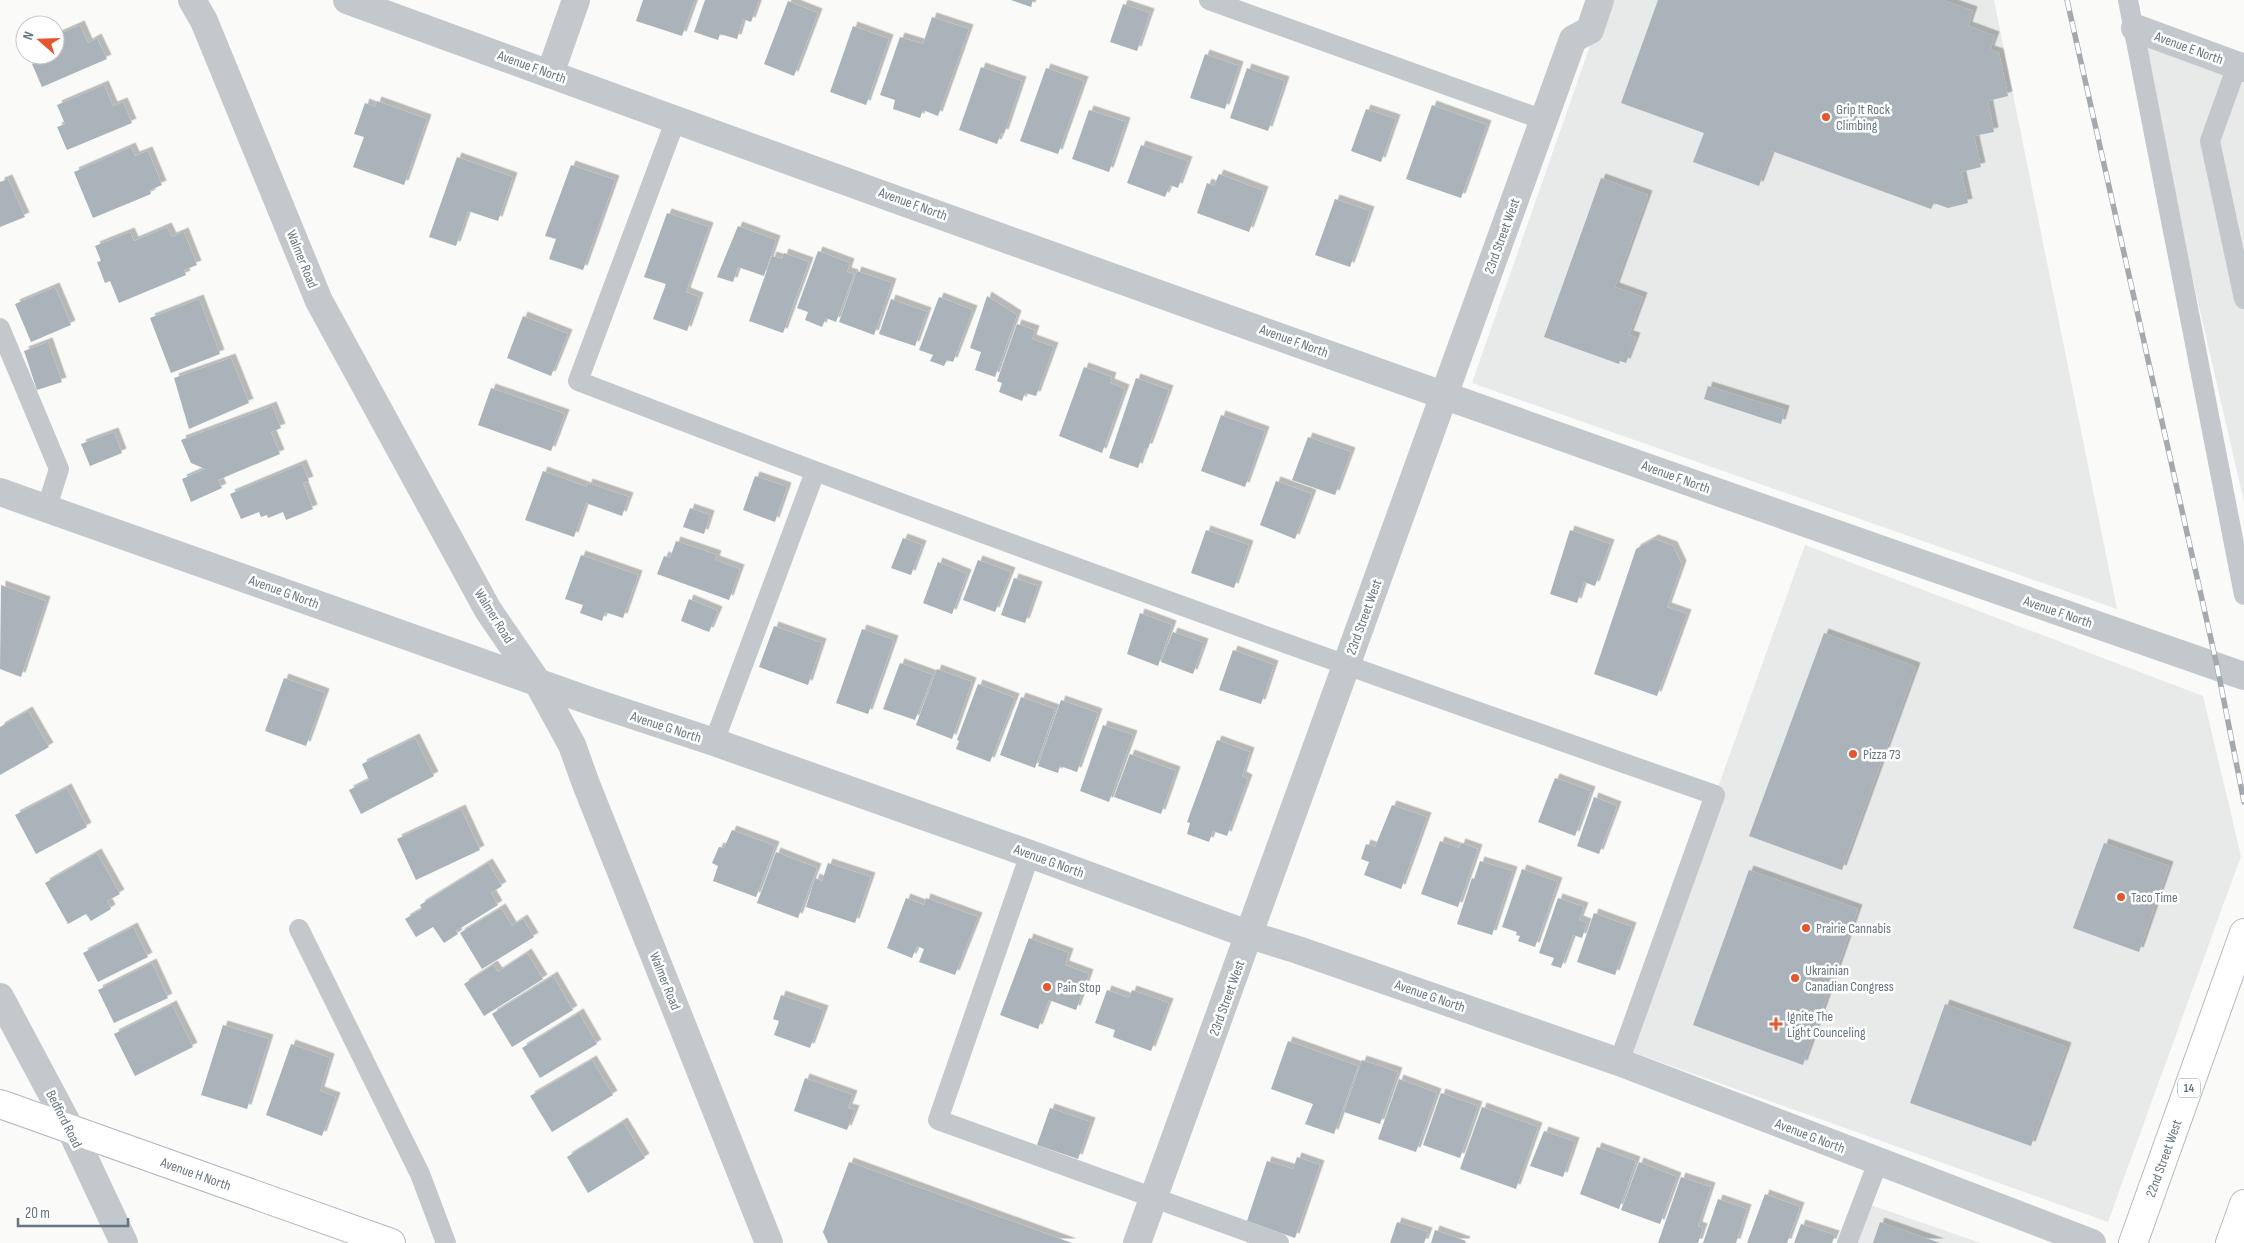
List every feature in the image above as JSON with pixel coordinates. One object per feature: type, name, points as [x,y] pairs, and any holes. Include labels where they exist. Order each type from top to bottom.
[{"type":"street","name":"Walmer Road","points":[[192,0],[204,21],[320,302],[488,610],[538,682],[572,744],[593,802],[769,1243]]},
{"type":"street","name":"Avenue F North","points":[[347,0],[1445,395],[1994,590],[2244,676]]},
{"type":"street","points":[[550,74],[576,0]]},
{"type":"street","name":"23rd Street West","points":[[1138,1243],[1573,39],[1590,30],[1600,0]]},
{"type":"street","name":"Avenue E North","points":[[2135,28],[2241,67]]},
{"type":"street","name":"Avenue G North","points":[[0,492],[47,507],[538,682],[714,742],[1030,854],[1250,935],[1619,1062],[2092,1243]]},
{"type":"street","name":"22nd Street West","points":[[2133,1243],[2244,933]]},
{"type":"street","name":"Bedford Road","points":[[0,997],[71,1130],[124,1243]]},
{"type":"street","name":"Avenue H North","points":[[0,1104],[392,1243]]},
{"type":"street","points":[[2230,1243],[2244,1204]]},
{"type":"lane","points":[[1209,0],[1544,120]]},
{"type":"lane","points":[[2128,0],[2135,28],[2244,594]]},
{"type":"lane","points":[[2241,67],[2210,141],[2244,298]]},
{"type":"lane","points":[[676,119],[578,381],[815,472],[1347,665],[1715,794],[1619,1062]]},
{"type":"lane","points":[[0,328],[59,469],[47,507]]},
{"type":"lane","points":[[714,742],[815,472]]},
{"type":"lane","points":[[1030,854],[938,1120],[1279,1243]]},
{"type":"lane","points":[[299,929],[420,1174],[446,1243]]},
{"type":"lane","points":[[1848,1243],[1878,1162]]},
{"type":"shaded area","points":[[1606,0],[1994,0],[2117,609],[1472,383]]},
{"type":"shaded area","points":[[2135,28],[2244,68],[2244,502]]},
{"type":"shaded area","points":[[1805,545],[2203,696],[2241,856],[2108,1222],[1624,1049]]},
{"type":"shaded area","points":[[1862,1202],[1981,1243],[1847,1243]]},
{"type":"building","points":[[643,0],[695,0],[682,36],[636,21]]},
{"type":"building","points":[[705,0],[759,0],[751,22],[743,19],[737,39],[720,34],[718,40],[694,32]]},
{"type":"building","points":[[1011,0],[1033,0],[1031,7]]},
{"type":"building","name":"Grip It Rock Climbing","points":[[1658,0],[1942,0],[1973,11],[1968,26],[1995,36],[1990,50],[1999,53],[2008,96],[1988,101],[1994,132],[1974,136],[1981,167],[1961,172],[1968,203],[1948,208],[1934,203],[1931,209],[1772,151],[1759,186],[1693,162],[1704,133],[1621,103]]},
{"type":"building","points":[[788,1],[818,13],[794,76],[764,64]]},
{"type":"building","points":[[1123,4],[1150,13],[1137,51],[1110,42]]},
{"type":"building","points":[[932,17],[969,29],[938,116],[923,110],[920,118],[893,109],[895,100],[880,95],[900,37],[923,44]]},
{"type":"building","points":[[80,25],[88,43],[97,38],[107,59],[42,87],[32,65],[65,65],[65,32]]},
{"type":"building","points":[[853,26],[889,39],[866,105],[830,92]]},
{"type":"building","points":[[1205,54],[1239,66],[1225,109],[1190,98]]},
{"type":"building","points":[[981,67],[1022,81],[1004,134],[1001,133],[997,144],[959,130]]},
{"type":"building","points":[[1046,68],[1084,81],[1058,154],[1020,141]]},
{"type":"building","points":[[1247,68],[1285,81],[1268,131],[1230,118]]},
{"type":"building","points":[[104,85],[113,106],[123,102],[132,123],[67,150],[57,127],[65,124],[57,105]]},
{"type":"building","points":[[377,101],[427,119],[404,185],[353,167],[364,137],[354,134],[365,103],[375,107]]},
{"type":"building","points":[[1432,105],[1487,125],[1461,198],[1406,179]]},
{"type":"building","points":[[1366,109],[1396,119],[1381,162],[1351,151]]},
{"type":"building","points":[[1089,110],[1126,122],[1109,172],[1072,159]]},
{"type":"building","points":[[1141,145],[1188,161],[1178,188],[1170,185],[1165,197],[1127,183]]},
{"type":"building","points":[[131,147],[135,156],[148,151],[162,185],[150,190],[151,194],[93,218],[74,172]]},
{"type":"building","points":[[457,157],[513,177],[498,221],[468,211],[456,246],[429,237]]},
{"type":"building","points":[[571,165],[615,180],[583,270],[549,259],[556,239],[545,236]]},
{"type":"building","points":[[1219,174],[1264,191],[1249,232],[1197,213],[1207,183],[1214,186]]},
{"type":"building","points":[[1601,178],[1648,195],[1615,287],[1643,297],[1629,335],[1636,337],[1626,363],[1620,361],[1619,364],[1544,337]]},
{"type":"building","points":[[8,179],[25,217],[0,227],[0,182]]},
{"type":"building","points":[[1335,199],[1370,211],[1350,267],[1315,255]]},
{"type":"building","points":[[667,213],[709,227],[686,292],[699,297],[687,331],[653,319],[666,284],[644,277]]},
{"type":"building","points":[[738,226],[776,240],[764,276],[738,267],[733,282],[717,277]]},
{"type":"building","points":[[167,227],[172,237],[184,232],[197,265],[184,270],[186,275],[119,303],[110,281],[105,283],[97,262],[101,261],[95,246],[130,232],[134,241]]},
{"type":"building","points":[[818,251],[850,263],[847,272],[854,274],[836,322],[826,318],[822,327],[805,320],[808,312],[797,308]]},
{"type":"building","points":[[784,253],[809,262],[783,333],[749,321],[772,256],[782,259]]},
{"type":"building","points":[[857,271],[892,283],[874,335],[839,322]]},
{"type":"building","points":[[55,287],[71,325],[31,342],[15,304]]},
{"type":"building","points":[[987,296],[1017,315],[995,377],[975,370],[981,352],[970,348]]},
{"type":"building","points":[[939,297],[973,310],[953,362],[947,360],[944,366],[930,361],[933,355],[919,350]]},
{"type":"building","points":[[199,299],[220,354],[171,373],[150,318]]},
{"type":"building","points":[[891,299],[927,312],[915,346],[879,334]]},
{"type":"building","points":[[523,316],[568,334],[551,376],[507,358]]},
{"type":"building","points":[[1017,324],[1035,330],[1032,339],[1054,347],[1036,396],[1025,393],[1022,401],[999,392],[1002,383],[997,381]]},
{"type":"building","points":[[48,342],[62,382],[37,390],[24,351]]},
{"type":"building","points":[[231,358],[249,403],[189,429],[174,378]]},
{"type":"building","points":[[1084,367],[1112,377],[1110,383],[1125,389],[1102,453],[1059,436]]},
{"type":"building","points":[[1136,378],[1169,390],[1148,448],[1145,448],[1138,468],[1109,458]]},
{"type":"building","points":[[1708,386],[1785,410],[1781,424],[1704,399]]},
{"type":"building","points":[[491,388],[565,414],[551,451],[478,425]]},
{"type":"building","points":[[272,406],[281,428],[271,432],[280,454],[218,480],[222,488],[191,502],[182,479],[205,469],[191,463],[181,440]]},
{"type":"building","points":[[1221,415],[1265,431],[1245,487],[1201,471]]},
{"type":"building","points":[[114,432],[122,453],[90,466],[81,444]]},
{"type":"building","points":[[1308,437],[1351,452],[1335,495],[1292,480]]},
{"type":"building","points":[[302,464],[309,481],[303,483],[313,509],[286,520],[283,512],[268,518],[267,515],[261,517],[259,512],[241,519],[230,494]]},
{"type":"building","points":[[543,471],[587,487],[588,483],[629,497],[622,516],[586,503],[574,537],[525,520]]},
{"type":"building","points":[[755,476],[787,487],[775,522],[743,510]]},
{"type":"building","points":[[1276,481],[1312,494],[1295,539],[1260,525]]},
{"type":"building","points":[[690,508],[710,515],[704,534],[683,527]]},
{"type":"building","points":[[1206,530],[1249,545],[1234,588],[1191,573]]},
{"type":"building","points":[[1570,530],[1610,544],[1595,586],[1584,582],[1577,603],[1550,594]]},
{"type":"building","points":[[903,538],[922,545],[911,575],[891,568]]},
{"type":"building","points":[[1654,539],[1673,546],[1682,565],[1667,607],[1687,614],[1657,696],[1594,674],[1636,549]]},
{"type":"building","points":[[676,541],[717,555],[715,560],[740,569],[729,600],[657,574],[664,556],[670,558]]},
{"type":"building","points":[[581,555],[638,575],[623,618],[605,612],[602,621],[580,613],[583,605],[565,599]]},
{"type":"building","points":[[978,560],[1011,572],[995,612],[963,600]]},
{"type":"building","points":[[938,562],[967,574],[952,614],[923,603]]},
{"type":"building","points":[[1014,578],[1038,586],[1025,623],[1001,615]]},
{"type":"building","points":[[1,585],[46,601],[21,677],[0,669]]},
{"type":"building","points":[[689,599],[718,611],[709,632],[681,621]]},
{"type":"building","points":[[1140,613],[1172,625],[1158,666],[1127,654]]},
{"type":"building","points":[[774,626],[822,643],[808,685],[759,667]]},
{"type":"building","points":[[862,629],[894,640],[868,714],[836,703]]},
{"type":"building","points":[[1173,632],[1204,643],[1193,674],[1161,662]]},
{"type":"building","points":[[1824,633],[1916,667],[1842,870],[1749,836]]},
{"type":"building","points":[[1233,650],[1274,665],[1261,704],[1219,690]]},
{"type":"building","points":[[900,663],[933,675],[915,720],[883,709]]},
{"type":"building","points":[[937,669],[972,682],[952,739],[916,725]]},
{"type":"building","points":[[284,678],[325,693],[306,746],[265,731]]},
{"type":"building","points":[[978,684],[1015,698],[990,762],[956,749],[959,741],[957,740]]},
{"type":"building","points":[[1021,697],[1055,709],[1035,768],[1000,755]]},
{"type":"building","points":[[1061,700],[1098,713],[1077,772],[1060,766],[1058,773],[1038,766]]},
{"type":"building","points":[[28,711],[49,747],[0,775],[0,727]]},
{"type":"building","points":[[1103,725],[1133,735],[1109,802],[1080,791]]},
{"type":"building","points":[[415,738],[434,776],[361,814],[349,790],[369,780],[362,764]]},
{"type":"building","points":[[1217,740],[1250,752],[1242,776],[1248,779],[1227,836],[1213,831],[1209,842],[1187,834],[1190,823],[1187,822]]},
{"type":"building","points":[[1130,754],[1176,771],[1161,814],[1114,797]]},
{"type":"building","points":[[1555,778],[1591,791],[1575,836],[1538,822]]},
{"type":"building","points":[[67,788],[87,827],[36,854],[15,815]]},
{"type":"building","points":[[1594,797],[1617,806],[1599,854],[1577,846]]},
{"type":"building","points":[[1392,805],[1427,817],[1401,889],[1364,875],[1369,862],[1361,859],[1366,844],[1375,847]]},
{"type":"building","points":[[461,809],[480,850],[416,880],[397,839]]},
{"type":"building","points":[[732,830],[775,846],[756,897],[713,881],[718,866],[712,863],[719,847],[724,848]]},
{"type":"building","points":[[1440,841],[1459,848],[1461,843],[1478,849],[1458,907],[1421,894]]},
{"type":"building","name":"Taco Time","points":[[2104,843],[2169,866],[2139,952],[2073,928]]},
{"type":"building","points":[[776,852],[817,868],[798,918],[757,903]]},
{"type":"building","points":[[97,853],[120,894],[107,901],[111,909],[91,921],[86,914],[68,924],[45,883]]},
{"type":"building","points":[[1480,861],[1513,871],[1492,935],[1457,924],[1472,878],[1474,879]]},
{"type":"building","points":[[488,863],[502,886],[491,893],[498,905],[456,931],[458,934],[444,943],[433,927],[416,937],[405,919],[422,909],[420,905]]},
{"type":"building","points":[[828,863],[871,877],[855,923],[806,907],[815,878],[822,881]]},
{"type":"building","points":[[1522,869],[1558,882],[1535,947],[1518,941],[1520,936],[1516,935],[1517,932],[1502,927]]},
{"type":"building","points":[[1749,870],[1858,909],[1803,1065],[1693,1025]]},
{"type":"building","points":[[906,898],[924,905],[926,898],[978,917],[955,975],[919,962],[924,949],[917,946],[912,958],[887,948]]},
{"type":"building","points":[[1558,898],[1584,907],[1579,920],[1587,923],[1582,938],[1573,935],[1561,968],[1551,965],[1554,958],[1539,953]]},
{"type":"building","points":[[501,908],[512,926],[523,919],[534,937],[482,969],[460,933]]},
{"type":"building","points":[[1594,913],[1632,927],[1615,975],[1577,962]]},
{"type":"building","points":[[133,927],[148,957],[98,982],[83,953]]},
{"type":"building","name":"Pain Stop","points":[[1029,938],[1069,953],[1065,965],[1089,974],[1076,1010],[1049,1000],[1038,1029],[1000,1015]]},
{"type":"building","points":[[527,953],[543,979],[484,1016],[464,984],[493,965],[498,972]]},
{"type":"building","points":[[152,963],[168,998],[114,1023],[98,990]]},
{"type":"building","points":[[553,976],[573,1010],[512,1047],[492,1014]]},
{"type":"building","points":[[1107,990],[1129,998],[1132,990],[1169,1003],[1151,1051],[1113,1037],[1115,1030],[1095,1023]]},
{"type":"building","points":[[781,995],[824,1010],[810,1048],[774,1035],[779,1021],[773,1019]]},
{"type":"building","points":[[1945,1004],[2067,1047],[2031,1146],[1910,1103]]},
{"type":"building","points":[[172,1005],[193,1047],[135,1076],[114,1034]]},
{"type":"building","points":[[579,1013],[597,1044],[540,1078],[522,1048]]},
{"type":"building","points":[[223,1025],[269,1039],[247,1109],[201,1095]]},
{"type":"building","points":[[1288,1041],[1358,1066],[1334,1134],[1305,1124],[1313,1104],[1271,1089]]},
{"type":"building","points":[[291,1044],[330,1058],[320,1091],[336,1097],[322,1136],[266,1115]]},
{"type":"building","points":[[592,1060],[613,1095],[552,1132],[530,1096]]},
{"type":"building","points":[[1362,1060],[1398,1072],[1380,1124],[1344,1112]]},
{"type":"building","points":[[805,1078],[853,1095],[848,1108],[855,1110],[847,1130],[794,1111]]},
{"type":"building","points":[[1399,1079],[1437,1093],[1416,1152],[1378,1139]]},
{"type":"building","points":[[1441,1093],[1478,1106],[1460,1158],[1423,1145]]},
{"type":"building","points":[[1482,1107],[1538,1127],[1516,1189],[1460,1169]]},
{"type":"building","points":[[1050,1108],[1091,1122],[1078,1159],[1037,1145]]},
{"type":"building","points":[[623,1122],[645,1158],[588,1193],[567,1157]]},
{"type":"building","points":[[1544,1131],[1575,1142],[1563,1177],[1530,1166]]},
{"type":"building","points":[[1597,1147],[1636,1161],[1619,1209],[1580,1194]]},
{"type":"building","points":[[1297,1157],[1320,1165],[1295,1238],[1247,1221],[1267,1161],[1293,1169]]},
{"type":"building","points":[[849,1162],[1072,1243],[828,1243],[823,1232]]},
{"type":"building","points":[[1639,1162],[1677,1177],[1660,1224],[1621,1210]]},
{"type":"building","points":[[1681,1177],[1711,1187],[1698,1226],[1703,1228],[1698,1243],[1658,1243]]},
{"type":"building","points":[[1765,1194],[1800,1207],[1787,1243],[1747,1243]]},
{"type":"building","points":[[1718,1199],[1747,1209],[1736,1243],[1703,1243]]},
{"type":"building","points":[[1397,1222],[1428,1232],[1424,1243],[1390,1243]]},
{"type":"building","points":[[1880,1222],[1940,1243],[1873,1243]]},
{"type":"building","points":[[1801,1224],[1835,1235],[1832,1243],[1794,1243]]},
{"type":"building","points":[[1435,1230],[1466,1241],[1465,1243],[1431,1243]]},
{"type":"railway","points":[[2067,0],[2217,666],[2244,802]]},
{"type":"place","name":"Grip It Rock Climbing","points":[[1826,117]]},
{"type":"place","name":"Pizza 73","points":[[1853,754]]},
{"type":"place","name":"Taco Time","points":[[2121,897]]},
{"type":"place","name":"Prairie Cannabis","points":[[1806,928]]},
{"type":"place","name":"Ukrainian Canadian Congress","points":[[1795,978]]},
{"type":"place","name":"Pain Stop","points":[[1047,987]]},
{"type":"place","name":"Ignite The Light Counceling","points":[[1776,1024]]}]
